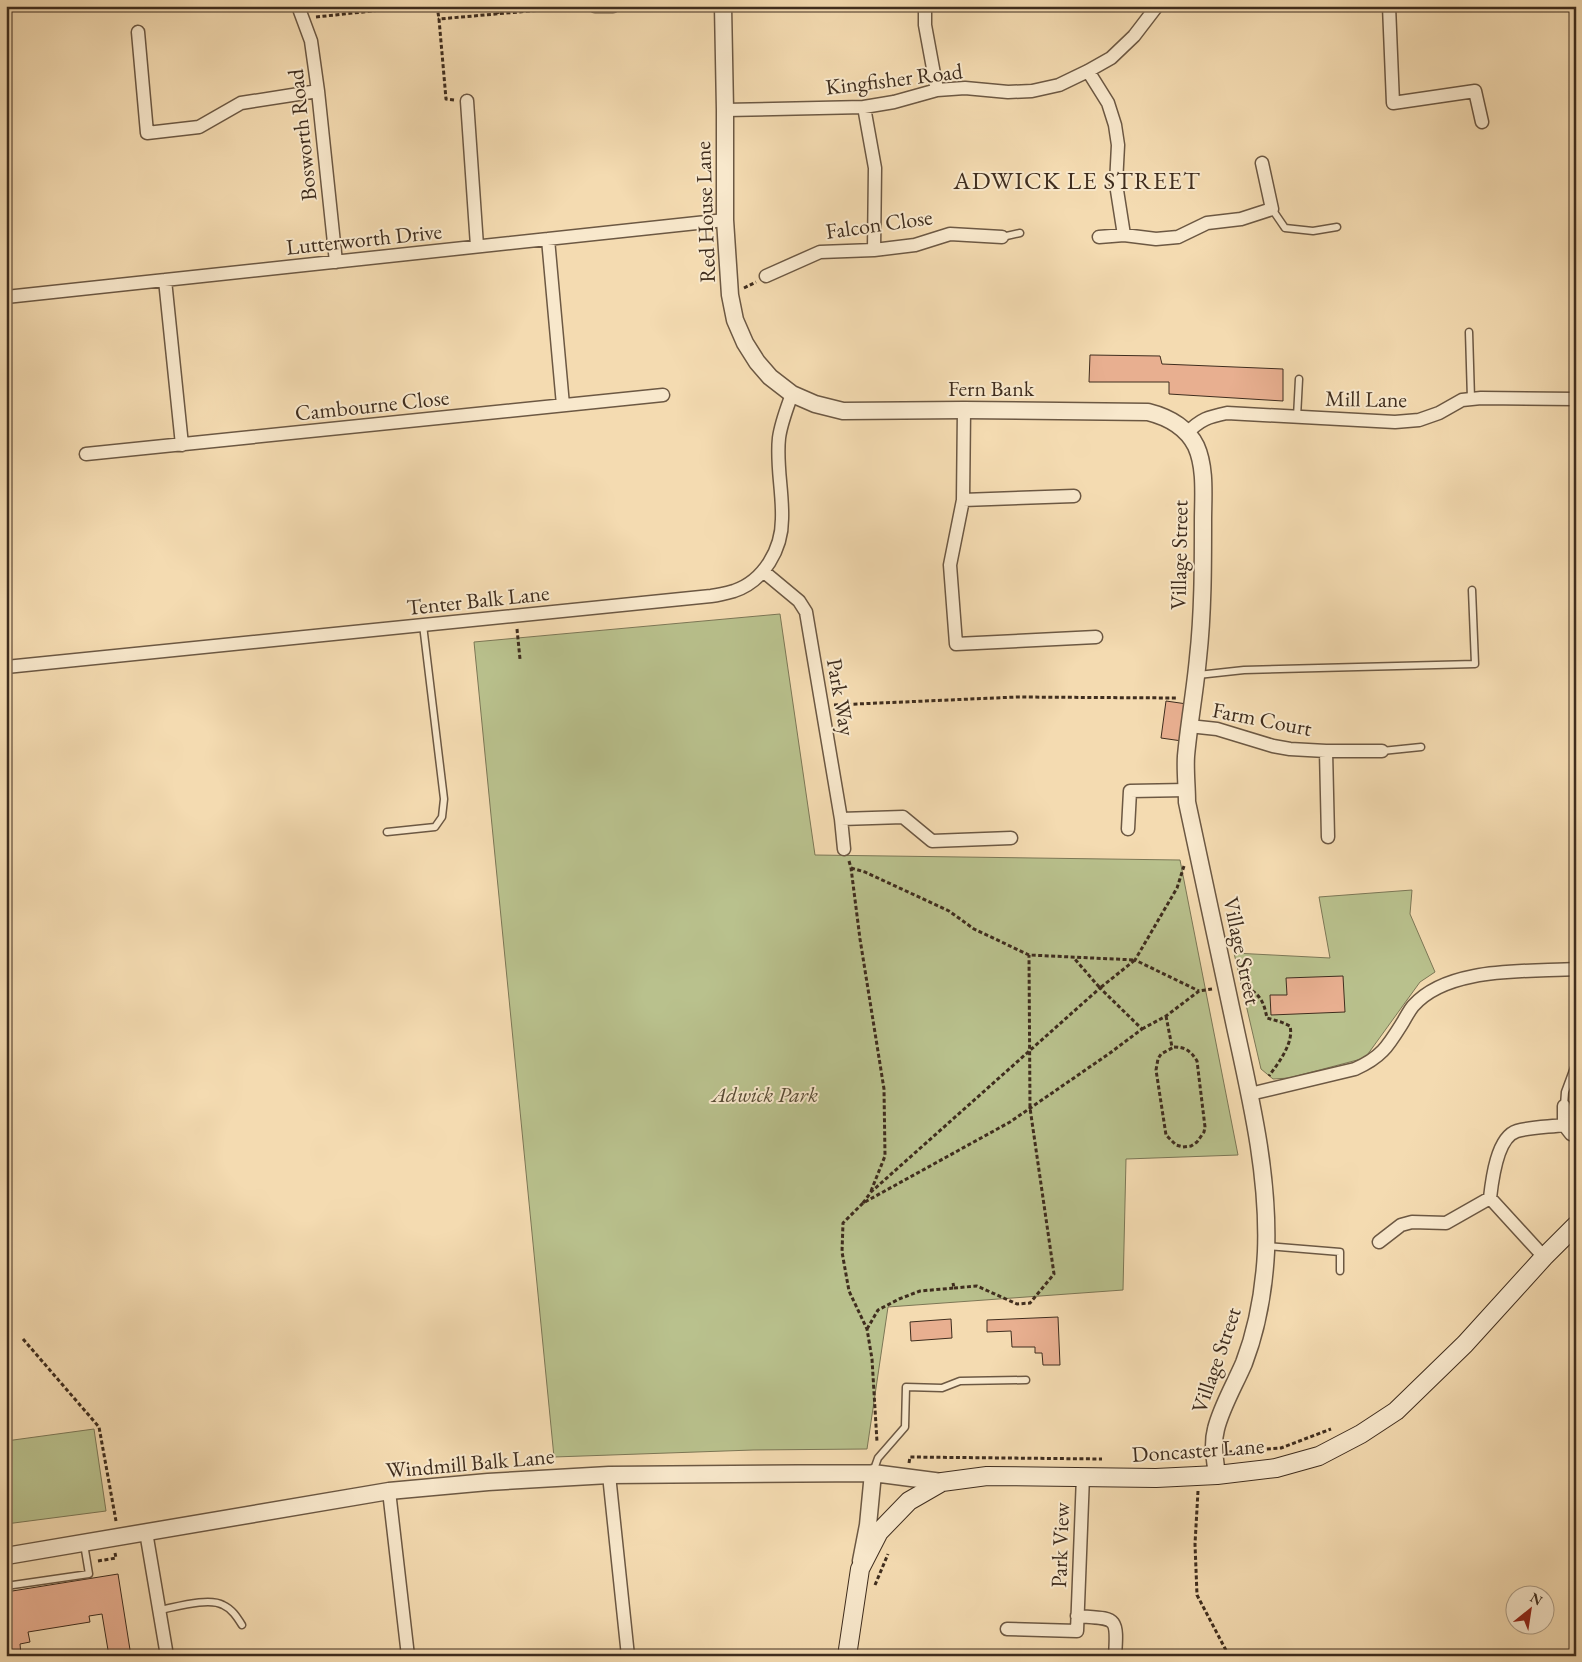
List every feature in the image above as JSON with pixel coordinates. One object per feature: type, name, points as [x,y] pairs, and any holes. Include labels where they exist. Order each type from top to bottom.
[{"type":"main road","name":"Doncaster Lane","points":[[847,1656],[860,1569],[879,1532],[909,1501],[942,1482],[987,1476],[1156,1478],[1217,1475],[1276,1468],[1319,1456],[1361,1434],[1396,1411],[1465,1344],[1544,1256],[1576,1225]]},
{"type":"street","name":"Bosworth Road","points":[[298,6],[311,41],[336,262]]},
{"type":"street","points":[[596,6],[613,6]]},
{"type":"street","name":"Red House Lane","points":[[722,6],[725,110],[725,220],[730,295],[735,320],[745,343],[757,362],[770,376],[792,394]]},
{"type":"street","points":[[925,6],[925,25],[937,90]]},
{"type":"street","name":"Kingfisher Road","points":[[725,110],[864,107],[894,102],[937,90],[965,88],[1008,92],[1032,91],[1059,85],[1088,72],[1111,58],[1134,36],[1156,6]]},
{"type":"street","points":[[1389,6],[1393,103],[1475,91],[1482,122]]},
{"type":"street","points":[[138,32],[147,133],[199,127],[241,103],[318,91]]},
{"type":"street","points":[[1088,72],[1108,103],[1115,124],[1118,146],[1116,184],[1124,235]]},
{"type":"street","points":[[467,102],[477,246]]},
{"type":"street","points":[[864,107],[874,168],[874,250]]},
{"type":"street","points":[[1099,237],[1124,235],[1156,240],[1178,237],[1207,223],[1241,219],[1272,209],[1262,163]]},
{"type":"street","name":"Lutterworth Drive","points":[[6,297],[725,220]]},
{"type":"street","name":"Falcon Close","points":[[766,276],[820,252],[874,250],[915,244],[950,234],[1002,237]]},
{"type":"street","points":[[548,239],[563,405]]},
{"type":"street","points":[[165,280],[182,444]]},
{"type":"street","name":"Fern Bank","points":[[792,394],[815,404],[843,411],[1148,412],[1165,416],[1180,425],[1187,432]]},
{"type":"street","name":"Tenter Balk Lane","points":[[6,667],[711,596],[735,591],[752,582],[763,571],[775,554],[780,539],[782,519],[779,437],[792,394]]},
{"type":"street","name":"Cambourne Close","points":[[86,454],[663,395]]},
{"type":"street","name":"Mill Lane","points":[[1187,432],[1209,416],[1227,413],[1395,422],[1419,420],[1439,413],[1462,400],[1481,398],[1576,399]]},
{"type":"street","points":[[964,410],[963,500],[950,565],[956,644],[1096,637]]},
{"type":"street","name":"Village Street","points":[[1187,432],[1199,453],[1203,492],[1201,616],[1186,757],[1187,802],[1250,1094],[1263,1172],[1266,1246],[1260,1299],[1253,1334],[1244,1362],[1216,1429],[1215,1453],[1217,1475]]},
{"type":"street","points":[[963,500],[1074,496]]},
{"type":"street","name":"Park Way","points":[[763,571],[799,601],[806,612],[841,819],[844,849]]},
{"type":"street","name":"Farm Court","points":[[1189,726],[1217,729],[1274,746],[1326,752],[1382,751]]},
{"type":"street","name":"Farm Court","points":[[1326,752],[1328,836]]},
{"type":"street","points":[[1128,828],[1130,791],[1187,790]]},
{"type":"street","points":[[841,819],[903,817],[932,842],[1010,838]]},
{"type":"street","points":[[1250,1094],[1355,1069],[1370,1062],[1386,1048],[1412,1007],[1422,997],[1436,988],[1453,981],[1491,974],[1576,969]]},
{"type":"street","points":[[1564,1106],[1564,1126],[1571,1134],[1576,1136]]},
{"type":"street","points":[[1544,1256],[1490,1198],[1492,1179],[1508,1136],[1516,1131],[1564,1126]]},
{"type":"street","points":[[1379,1242],[1400,1225],[1412,1222],[1446,1223],[1490,1198]]},
{"type":"street","points":[[860,1569],[868,1525],[872,1473]]},
{"type":"street","name":"Windmill Balk Lane","points":[[6,1556],[389,1491],[488,1482],[609,1475],[872,1473],[942,1482]]},
{"type":"street","points":[[609,1475],[628,1656]]},
{"type":"street","name":"Park View","points":[[1007,1629],[1077,1631],[1083,1476]]},
{"type":"street","points":[[389,1491],[408,1656]]},
{"type":"street","points":[[146,1532],[167,1656]]},
{"type":"street","name":"Park View","points":[[1077,1616],[1101,1618],[1113,1623],[1117,1629],[1115,1656]]},
{"type":"lane","points":[[1272,209],[1285,228],[1313,231],[1337,227]]},
{"type":"lane","points":[[1002,237],[1020,234]]},
{"type":"lane","points":[[1469,332],[1471,399]]},
{"type":"lane","points":[[1297,417],[1299,379]]},
{"type":"lane","points":[[1196,675],[1244,670],[1475,664],[1472,590]]},
{"type":"lane","points":[[387,832],[435,828],[442,818],[444,799],[423,625]]},
{"type":"lane","points":[[1382,751],[1421,746]]},
{"type":"lane","points":[[1564,1106],[1565,1092],[1575,1065]]},
{"type":"lane","points":[[1266,1246],[1340,1252],[1340,1271]]},
{"type":"lane","points":[[872,1473],[878,1458],[905,1427],[906,1387],[942,1388],[960,1382],[1026,1380]]},
{"type":"lane","points":[[6,1586],[89,1574],[84,1543]]},
{"type":"lane","points":[[160,1610],[213,1601],[223,1604],[231,1610],[242,1624]]},
{"type":"path","points":[[303,19],[419,6]]},
{"type":"path","points":[[437,6],[446,99],[467,102]]},
{"type":"path","points":[[497,6],[498,14]]},
{"type":"path","points":[[439,20],[541,10],[560,6]]},
{"type":"path","points":[[730,295],[766,276]]},
{"type":"path","points":[[515,616],[520,659]]},
{"type":"path","points":[[822,706],[1017,697],[1193,698]]},
{"type":"path","points":[[844,849],[851,868],[860,939],[884,1088],[885,1156],[871,1192]]},
{"type":"path","points":[[878,1458],[872,1359],[867,1329],[849,1291],[842,1252],[843,1223],[871,1192],[1100,988],[1135,960],[1177,888],[1187,857],[1198,856]]},
{"type":"path","points":[[851,868],[865,872],[949,911],[974,929],[1029,955],[1135,960],[1199,991]]},
{"type":"path","points":[[867,1329],[878,1310],[920,1291],[976,1286],[1017,1304],[1030,1304],[1054,1274],[1030,1108],[1029,955]]},
{"type":"path","points":[[1073,957],[1100,988],[1142,1029]]},
{"type":"path","points":[[863,1203],[1010,1122],[1142,1029],[1166,1016],[1199,991],[1241,984],[1258,993],[1264,1005],[1267,1018],[1290,1026],[1292,1033],[1283,1056],[1269,1075],[1250,1094]]},
{"type":"path","points":[[1166,1016],[1172,1048]]},
{"type":"path","points":[[1181,1047],[1187,1050],[1193,1054],[1196,1061],[1205,1127],[1200,1139],[1191,1146],[1176,1145],[1166,1135],[1156,1066],[1161,1054],[1172,1048],[1181,1047]]},
{"type":"path","points":[[953,1283],[954,1288]]},
{"type":"path","points":[[23,1339],[99,1427],[119,1537]]},
{"type":"path","points":[[1159,1460],[1281,1448],[1332,1429]]},
{"type":"path","points":[[907,1478],[910,1457],[1063,1457],[1111,1459]]},
{"type":"path","points":[[1198,1476],[1195,1544],[1197,1595],[1229,1656]]},
{"type":"path","points":[[875,1586],[892,1546]]},
{"type":"green space","name":"Adwick Park","points":[[780,614],[815,855],[1180,860],[1238,1155],[1126,1159],[1123,1290],[888,1307],[867,1449],[753,1450],[554,1457],[474,642]]},
{"type":"green space","points":[[1412,890],[1410,914],[1435,972],[1420,982],[1365,1058],[1289,1078],[1273,1079],[1261,1069],[1234,953],[1330,958],[1319,897]]},
{"type":"green space","points":[[94,1429],[106,1511],[6,1524],[6,1441]]},
{"type":"building","points":[[1090,355],[1160,356],[1162,364],[1283,369],[1283,401],[1169,394],[1169,382],[1089,382]]},
{"type":"building","points":[[1166,701],[1187,704],[1182,741],[1161,738]]},
{"type":"building","points":[[1343,976],[1345,1012],[1271,1015],[1270,995],[1287,995],[1286,978]]},
{"type":"building","points":[[1058,1317],[1060,1365],[1043,1365],[1042,1353],[1035,1353],[1035,1347],[1012,1347],[1011,1331],[987,1332],[987,1320]]},
{"type":"building","points":[[951,1319],[952,1338],[911,1341],[910,1322]]},
{"type":"building","points":[[118,1574],[131,1656],[109,1656],[102,1614],[89,1616],[90,1622],[28,1632],[30,1642],[20,1644],[21,1656],[6,1656],[6,1592]]},
{"type":"district","name":"ADWICK LE STREET","points":[[1077,180]]}]
